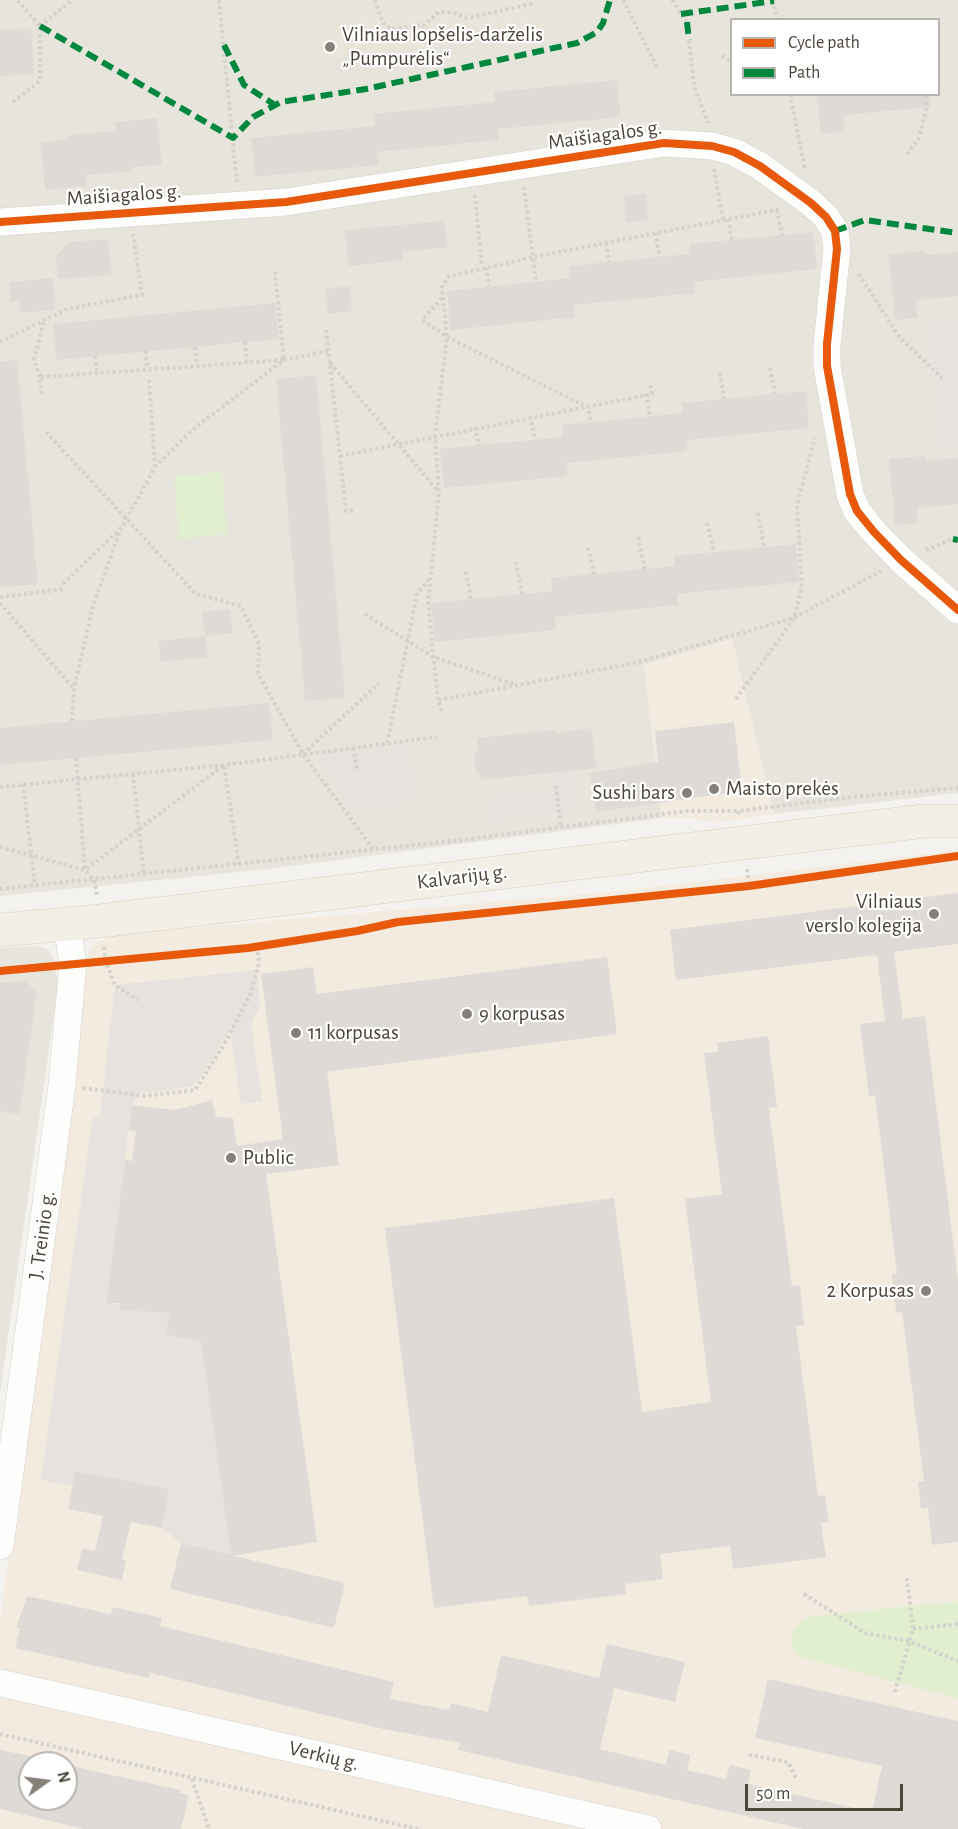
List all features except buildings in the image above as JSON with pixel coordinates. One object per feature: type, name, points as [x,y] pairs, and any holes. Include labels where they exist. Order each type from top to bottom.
[{"type":"main road","name":"Kalvarijų g.","points":[[924,821],[958,810]]},
{"type":"main road","name":"Kalvarijų g.","points":[[0,930],[67,924],[924,821],[958,821]]},
{"type":"street","name":"Maišiagalos g.","points":[[0,222],[286,202],[664,143],[712,146],[734,152],[760,166],[811,204],[826,217],[835,231],[837,249],[827,344],[827,366],[850,494],[864,521],[901,561],[958,610]]},
{"type":"street","name":"J. Treinio g.","points":[[0,1546],[62,1085],[73,964],[67,924]]},
{"type":"street","name":"Verkių g.","points":[[0,1683],[648,1829]]},
{"type":"path","points":[[13,102],[40,81],[40,26],[17,0]]},
{"type":"path","points":[[40,26],[72,0]]},
{"type":"path","points":[[375,0],[383,23],[391,29],[424,25],[440,12],[454,13],[467,18],[531,4],[531,0]]},
{"type":"path","points":[[623,0],[657,67]]},
{"type":"path","points":[[672,0],[687,22]]},
{"type":"path","points":[[773,0],[777,18]]},
{"type":"path","points":[[219,1],[238,204]]},
{"type":"path","points":[[722,56],[730,61]]},
{"type":"path","points":[[442,711],[438,700],[428,580],[439,492],[435,435],[447,337],[442,287],[448,277],[484,267],[811,204],[790,96]]},
{"type":"path","points":[[907,154],[920,138],[927,106],[925,96]]},
{"type":"path","points":[[521,166],[536,282]]},
{"type":"path","points":[[473,173],[484,267],[489,286]]},
{"type":"path","points":[[777,210],[782,235]]},
{"type":"path","points":[[0,342],[67,309],[142,295],[130,212]]},
{"type":"path","points":[[728,219],[732,240]]},
{"type":"path","points":[[655,234],[660,257]]},
{"type":"path","points":[[606,243],[609,262]]},
{"type":"path","points":[[837,249],[854,268],[900,338],[942,378]]},
{"type":"path","points":[[274,272],[284,360]]},
{"type":"path","points":[[443,298],[422,320],[447,337],[586,405],[591,422]]},
{"type":"path","points":[[42,394],[40,377],[34,360],[44,320]]},
{"type":"path","points":[[326,330],[346,511],[355,510]]},
{"type":"path","points":[[245,342],[247,362]]},
{"type":"path","points":[[195,347],[197,365]]},
{"type":"path","points":[[145,351],[147,368]]},
{"type":"path","points":[[40,377],[284,360],[328,351]]},
{"type":"path","points":[[95,356],[97,372]]},
{"type":"path","points":[[72,721],[75,689],[92,609],[122,527],[155,467],[191,431],[284,360]]},
{"type":"path","points":[[329,362],[439,492]]},
{"type":"path","points":[[770,368],[775,394]]},
{"type":"path","points":[[720,373],[724,399]]},
{"type":"path","points":[[148,380],[155,467]]},
{"type":"path","points":[[340,456],[530,416],[652,394],[650,383]]},
{"type":"path","points":[[646,394],[650,416]]},
{"type":"path","points":[[530,416],[535,440]]},
{"type":"path","points":[[475,427],[478,446]]},
{"type":"path","points":[[736,699],[794,618],[802,587],[796,505],[818,427]]},
{"type":"path","points":[[46,432],[196,594],[240,606],[259,644],[258,673],[303,754],[373,850]]},
{"type":"path","points":[[758,513],[764,548]]},
{"type":"path","points":[[707,523],[714,552]]},
{"type":"path","points":[[0,597],[63,587],[122,527]]},
{"type":"path","points":[[638,537],[645,569]]},
{"type":"path","points":[[438,700],[634,663],[794,618],[901,561],[958,537]]},
{"type":"path","points":[[588,548],[594,574]]},
{"type":"path","points":[[516,562],[522,594]]},
{"type":"path","points":[[466,572],[471,599]]},
{"type":"path","points":[[387,743],[417,594],[428,580]]},
{"type":"path","points":[[1,606],[75,689]]},
{"type":"path","points":[[365,614],[434,657],[518,685]]},
{"type":"path","points":[[303,754],[379,683]]},
{"type":"path","points":[[0,787],[224,765],[437,737]]},
{"type":"path","points":[[353,748],[358,772]]},
{"type":"path","points":[[76,758],[85,870]]},
{"type":"path","points":[[85,870],[224,765]]},
{"type":"path","points":[[224,765],[239,865]]},
{"type":"path","points":[[133,774],[144,876]]},
{"type":"path","points":[[23,784],[35,886]]},
{"type":"path","points":[[556,786],[561,827]]},
{"type":"path","points":[[771,807],[958,788]]},
{"type":"path","points":[[0,889],[144,876],[373,850],[687,811],[738,811]]},
{"type":"path","points":[[0,847],[85,870],[94,880]]},
{"type":"path","points":[[102,1091],[145,1096],[195,1090],[225,1043],[251,993],[259,963],[258,946]]},
{"type":"path","points":[[106,962],[115,985],[138,1000]]},
{"type":"path","points":[[895,1692],[913,1629],[907,1578]]},
{"type":"path","points":[[804,1594],[865,1633],[908,1641],[958,1661]]},
{"type":"path","points":[[913,1629],[958,1624]]},
{"type":"path","points":[[0,1734],[418,1829]]},
{"type":"path","points":[[749,1755],[788,1762],[796,1778]]},
{"type":"path","points":[[192,1779],[208,1829]]},
{"type":"shaded area","points":[[0,0],[958,0],[958,793],[774,814],[732,639],[644,665],[662,818],[259,870],[0,896]]},
{"type":"shaded area","name":"Vilniaus lopšelis-darželis „Pumpurėlis“","points":[[238,0],[586,0],[589,28],[245,66]]},
{"type":"shaded area","points":[[958,318],[958,446],[939,448],[928,320]]},
{"type":"shaded area","points":[[732,639],[774,814],[715,823],[691,818],[662,818],[644,665]]},
{"type":"shaded area","points":[[408,746],[417,802],[351,809],[318,757]]},
{"type":"shaded area","points":[[574,773],[575,805],[564,813],[488,822],[486,797],[556,790],[554,776]]},
{"type":"shaded area","points":[[958,850],[958,1829],[0,1829],[0,1621],[88,952],[95,943],[117,934],[621,891]]},
{"type":"shaded area","points":[[36,946],[47,948],[54,958],[58,986],[0,1393],[0,948]]},
{"type":"shaded area","points":[[256,970],[260,1007],[251,1024],[262,1101],[241,1104],[230,1030],[194,1086],[140,1094],[132,1105],[106,1302],[170,1313],[165,1335],[201,1341],[231,1556],[181,1543],[162,1528],[169,1489],[75,1471],[72,1486],[41,1480],[93,1117],[100,1117],[115,985]]},
{"type":"green space","points":[[222,472],[227,534],[179,539],[174,476]]},
{"type":"green space","points":[[958,1601],[958,1698],[798,1657],[792,1647],[791,1637],[795,1628],[803,1620],[814,1616]]},
{"type":"marked path","points":[[40,26],[233,138],[253,117],[281,102],[366,89],[577,43],[597,32],[603,23],[610,0]]},
{"type":"marked path","points":[[681,14],[774,1]]},
{"type":"marked path","points":[[687,22],[689,40]]},
{"type":"marked path","points":[[224,45],[244,85],[275,105]]},
{"type":"marked path","points":[[835,231],[865,220],[958,233]]},
{"type":"marked path","points":[[953,539],[958,540]]},
{"type":"cycle path","points":[[0,222],[286,202],[664,143],[712,146],[734,152],[760,166],[811,203],[826,217],[835,231],[837,249],[827,344],[827,366],[850,494],[857,511],[874,532],[901,560],[958,610]]},
{"type":"cycle path","points":[[0,971],[248,948],[357,931],[398,922],[749,886],[958,856]]},
{"type":"place","name":"Vilniaus lopšelis-darželis „Pumpurėlis“","points":[[330,47]]},
{"type":"place","name":"Maisto prekės","points":[[714,789]]},
{"type":"place","name":"Sushi bars","points":[[687,793]]},
{"type":"place","name":"Vilniaus verslo kolegija","points":[[934,914]]},
{"type":"place","name":"9 korpusas","points":[[467,1014]]},
{"type":"place","name":"11 korpusas","points":[[296,1033]]},
{"type":"place","name":"Public","points":[[231,1158]]},
{"type":"place","name":"2 Korpusas","points":[[926,1291]]}]
